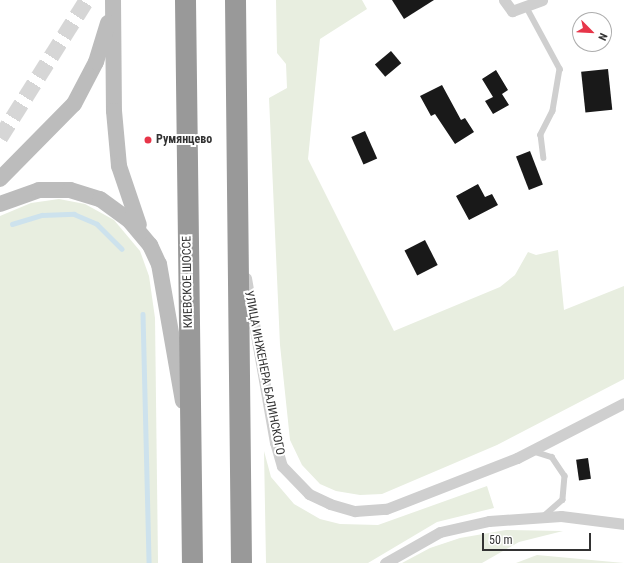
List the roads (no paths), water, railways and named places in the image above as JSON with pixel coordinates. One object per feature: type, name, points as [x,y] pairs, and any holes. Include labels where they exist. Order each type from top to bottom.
[{"type":"highway","name":"КИЕВСКОЕ ШОССЕ","points":[[185,0],[192,563]]},
{"type":"highway","points":[[235,0],[239,237],[241,563]]},
{"type":"main road","points":[[0,179],[74,104],[96,62],[113,0]]},
{"type":"main road","points":[[113,0],[114,111],[119,166],[143,236]]},
{"type":"main road","points":[[0,204],[39,190],[79,192],[100,199],[120,211],[143,236],[155,256],[165,290],[190,448]]},
{"type":"street","points":[[504,0],[512,11],[542,0]]},
{"type":"street","name":"УЛИЦА ИНЖЕНЕРА БАЛИНСКОГО","points":[[239,237],[275,442],[282,466],[309,494],[356,511],[386,509],[532,451],[624,403]]},
{"type":"street","points":[[384,563],[426,538],[457,527],[489,520],[546,516],[624,524]]},
{"type":"lane","points":[[526,6],[560,69],[553,111],[542,135],[544,158]]},
{"type":"lane","points":[[532,451],[552,457],[565,476],[563,500],[546,516]]},
{"type":"waterway","points":[[12,224],[42,215],[74,214],[97,224],[122,249]]},
{"type":"waterway","points":[[143,314],[149,563]]},
{"type":"tunnel","points":[[0,138],[87,0]]},
{"type":"place","name":"Румянцево","points":[[148,140]]}]
